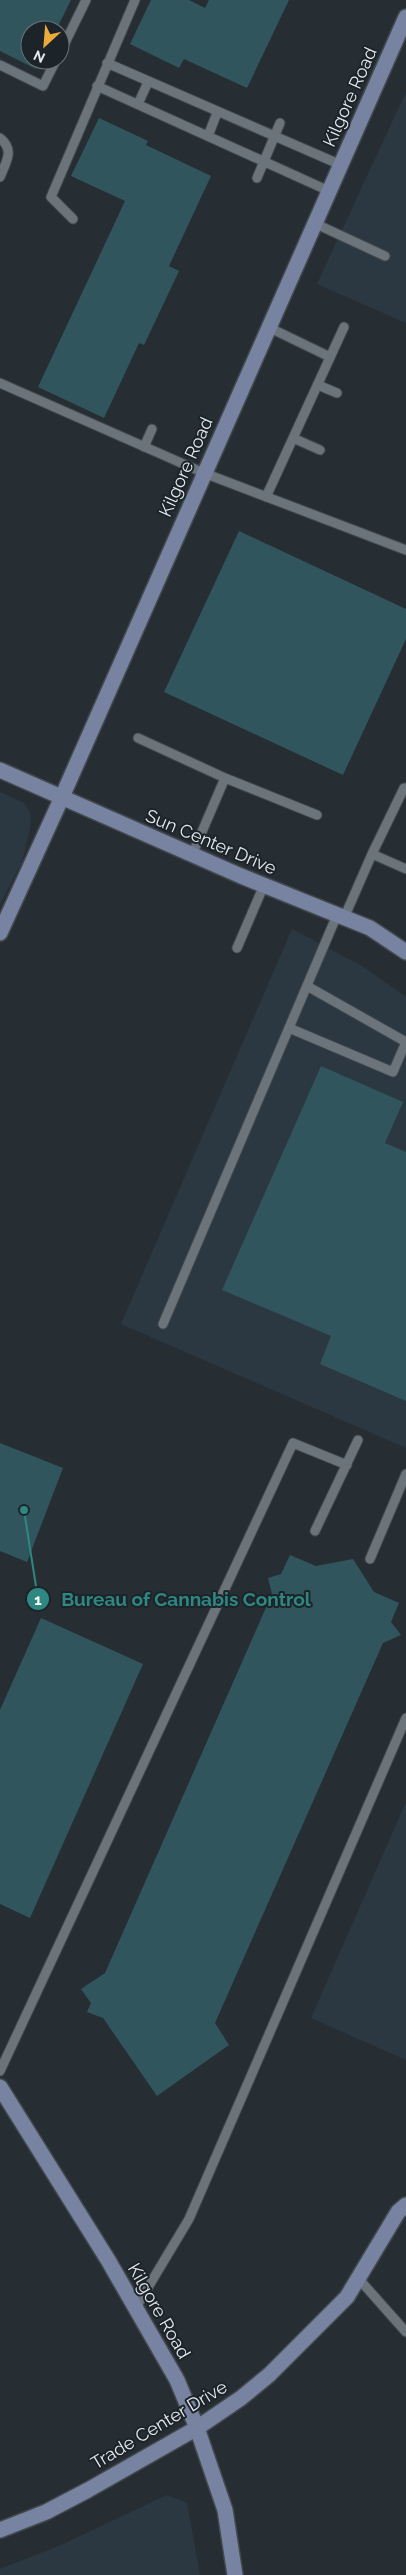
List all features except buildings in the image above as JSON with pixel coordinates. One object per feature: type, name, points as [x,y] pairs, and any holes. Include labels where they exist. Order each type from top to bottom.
[{"type":"street","name":"Kilgore Road","points":[[0,932],[62,797],[406,17]]},
{"type":"street","name":"Sun Center Drive","points":[[0,770],[192,855],[370,928],[406,952]]},
{"type":"street","name":"Kilgore Road","points":[[0,2087],[108,2260],[177,2380],[197,2428],[225,2510],[235,2575]]},
{"type":"street","name":"Trade Center Drive","points":[[0,2530],[46,2512],[197,2428],[269,2375],[347,2297],[398,2212],[406,2205]]},
{"type":"lane","points":[[70,33],[86,0]]},
{"type":"lane","points":[[73,219],[51,197],[97,86],[136,0]]},
{"type":"lane","points":[[107,63],[217,113],[340,165]]},
{"type":"lane","points":[[0,66],[43,86],[51,70]]},
{"type":"lane","points":[[138,104],[148,82]]},
{"type":"lane","points":[[97,86],[329,191]]},
{"type":"lane","points":[[208,136],[217,113]]},
{"type":"lane","points":[[257,178],[280,123]]},
{"type":"lane","points":[[0,138],[8,143],[10,154],[0,177]]},
{"type":"lane","points":[[314,223],[385,256]]},
{"type":"lane","points":[[268,327],[330,357]]},
{"type":"lane","points":[[266,496],[344,327]]},
{"type":"lane","points":[[0,383],[204,473],[406,550]]},
{"type":"lane","points":[[318,385],[337,393]]},
{"type":"lane","points":[[144,447],[152,429]]},
{"type":"lane","points":[[293,438],[320,450]]},
{"type":"lane","points":[[138,738],[225,778],[317,815]]},
{"type":"lane","points":[[192,855],[225,778]]},
{"type":"lane","points":[[163,1324],[307,986],[404,788],[406,788]]},
{"type":"lane","points":[[372,854],[406,868]]},
{"type":"lane","points":[[237,948],[264,885]]},
{"type":"lane","points":[[289,1028],[393,1072],[406,1042],[307,986]]},
{"type":"lane","points":[[315,1531],[358,1440]]},
{"type":"lane","points":[[0,2071],[293,1443],[347,1465]]},
{"type":"lane","points":[[370,1559],[406,1474]]},
{"type":"lane","points":[[135,2309],[189,2219],[406,1718]]},
{"type":"lane","points":[[358,2278],[406,2332]]},
{"type":"shaded area","points":[[406,92],[406,323],[317,284]]},
{"type":"shaded area","points":[[0,792],[24,803],[31,814],[30,828],[22,862],[0,904]]},
{"type":"shaded area","points":[[292,929],[362,966],[406,997],[406,1448],[121,1324]]},
{"type":"shaded area","points":[[406,1802],[406,2060],[311,2018]]},
{"type":"shaded area","points":[[167,2495],[187,2503],[200,2575],[0,2575],[0,2569],[61,2545]]},
{"type":"place","name":"Bureau of Cannabis Control","points":[[24,1510]]}]
